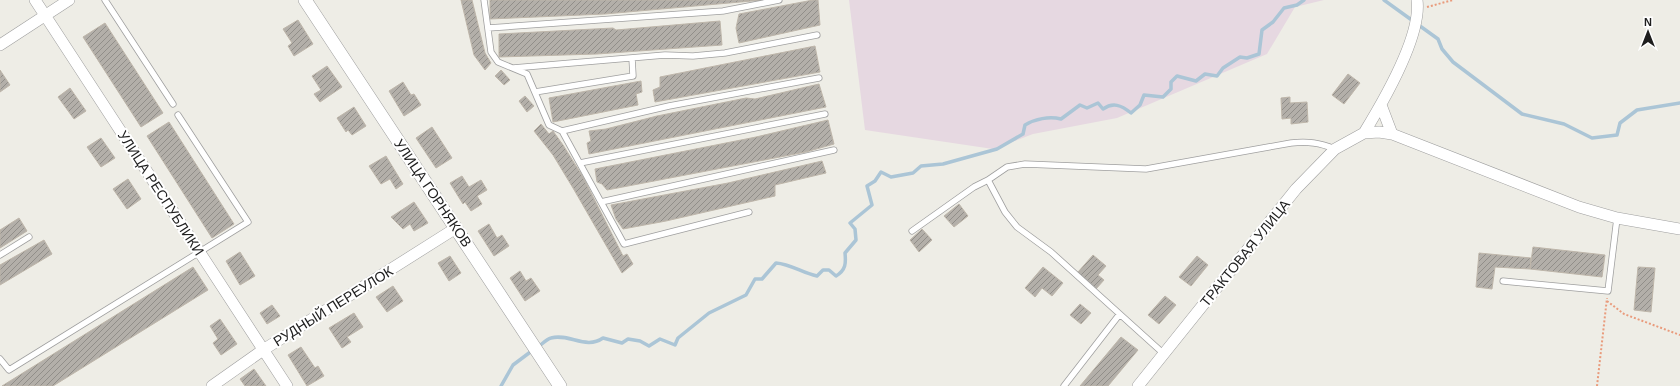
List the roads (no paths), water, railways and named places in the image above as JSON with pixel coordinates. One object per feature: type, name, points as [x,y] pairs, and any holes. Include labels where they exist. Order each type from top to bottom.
[{"type":"street","name":"УЛИЦА РЕСПУБЛИКИ","points":[[35,0],[287,386]]},
{"type":"street","points":[[0,45],[69,0]]},
{"type":"street","name":"УЛИЦА ГОРНЯКОВ","points":[[305,0],[560,386]]},
{"type":"street","points":[[1364,133],[1381,105],[1408,47],[1418,5]]},
{"type":"street","points":[[1381,105],[1392,134]]},
{"type":"street","points":[[1364,133],[1380,132],[1392,134],[1579,207],[1617,218],[1680,229]]},
{"type":"street","name":"ТРАКТОВАЯ УЛИЦА","points":[[1138,386],[1296,189],[1336,149],[1364,133]]},
{"type":"street","name":"РУДНЫЙ ПЕРЕУЛОК","points":[[212,386],[263,350],[456,228]]},
{"type":"lane","points":[[105,0],[173,104]]},
{"type":"lane","points":[[484,0],[491,52],[498,62],[527,74],[549,125],[562,131],[624,244],[749,212]]},
{"type":"lane","points":[[488,28],[723,11],[779,0]]},
{"type":"lane","points":[[511,68],[632,58],[725,53],[817,35]]},
{"type":"lane","points":[[535,92],[633,76],[632,58]]},
{"type":"lane","points":[[562,131],[669,106],[819,78]]},
{"type":"lane","points":[[0,358],[9,370],[248,222],[178,114]]},
{"type":"lane","points":[[580,163],[825,114]]},
{"type":"lane","points":[[912,231],[974,187],[988,180],[1007,167],[1025,164],[1146,169],[1308,141],[1321,143],[1336,149]]},
{"type":"lane","points":[[601,202],[834,150]]},
{"type":"lane","points":[[988,180],[1005,212],[1017,227],[1051,252],[1119,315],[1164,354]]},
{"type":"lane","points":[[1503,282],[1608,291],[1617,218]]},
{"type":"lane","points":[[0,255],[29,237]]},
{"type":"lane","points":[[1064,386],[1119,315]]},
{"type":"waterway","points":[[538,347],[546,340],[558,337],[584,342],[597,341],[603,338],[622,343],[628,339],[640,341],[649,346],[660,339],[675,345],[678,338],[709,313],[746,295],[755,279],[762,279],[776,263],[787,265],[817,276],[823,270],[829,270],[836,276],[844,269],[845,253],[856,240],[855,229],[850,223],[872,205],[867,186],[875,181],[881,172],[891,177],[913,173],[921,166],[943,164],[997,149],[1023,134],[1025,125],[1047,118],[1061,119],[1080,105],[1087,108],[1098,103],[1103,109],[1117,105],[1131,113],[1140,105],[1144,95],[1163,97],[1171,89],[1171,82],[1177,76],[1196,81],[1205,74],[1217,76],[1223,68],[1240,57],[1247,58],[1259,54],[1262,30],[1273,22],[1284,8],[1297,5],[1304,0]]},
{"type":"waterway","points":[[1384,0],[1438,39],[1442,49],[1453,62],[1522,114],[1564,124],[1592,138],[1617,135],[1620,123],[1637,110],[1680,103]]},
{"type":"waterway","points":[[501,386],[513,365],[533,350]]}]
